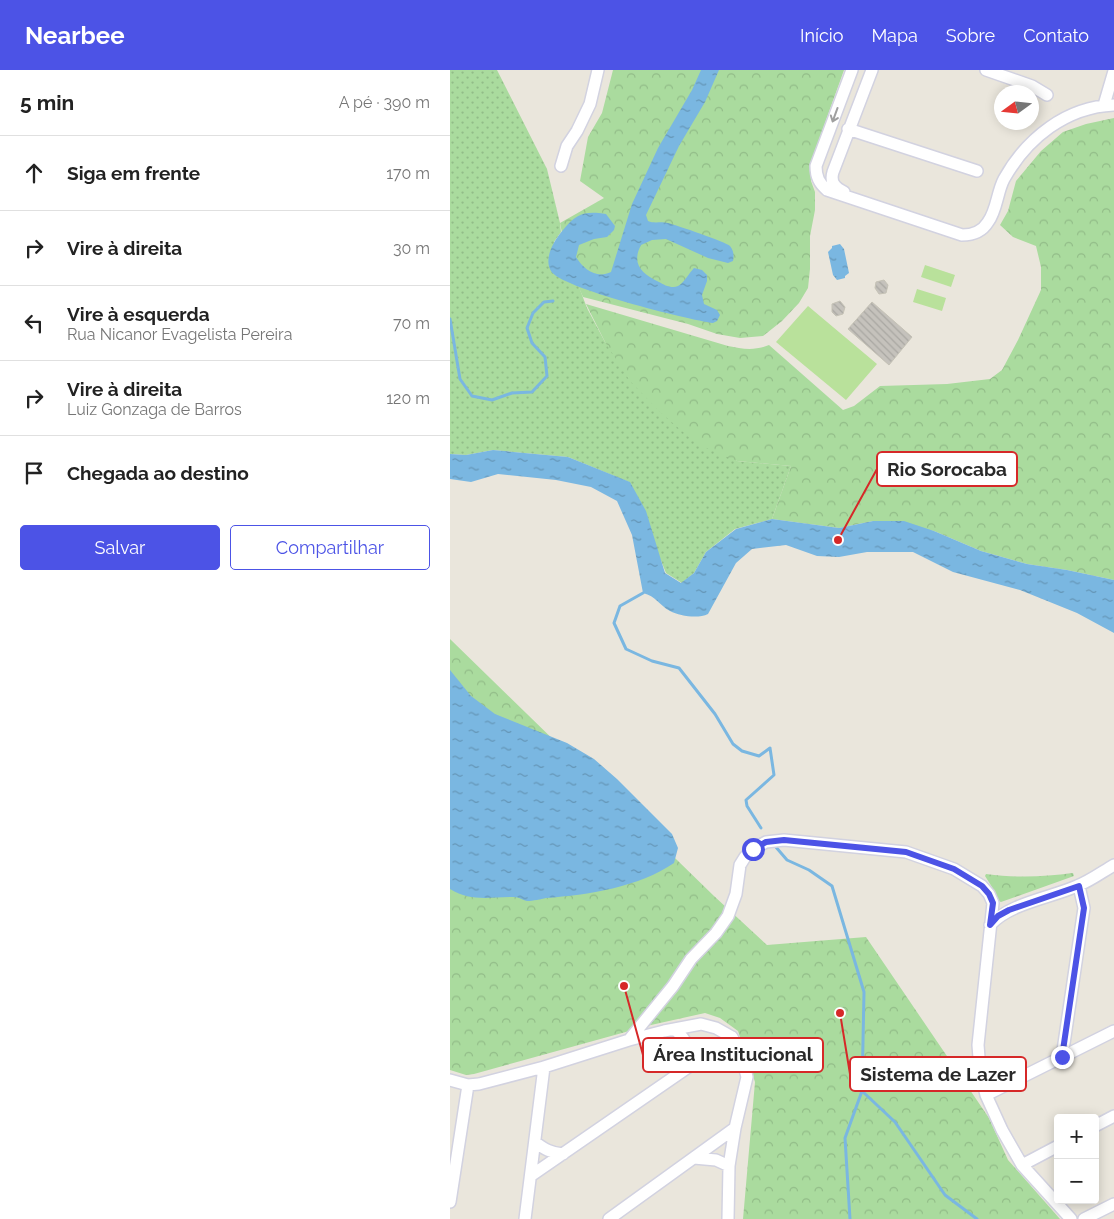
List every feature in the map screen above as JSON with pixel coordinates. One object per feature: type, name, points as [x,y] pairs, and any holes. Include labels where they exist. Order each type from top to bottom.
[{"type":"street","points":[[561,166],[567,146],[578,131],[590,104],[598,70]]},
{"type":"street","points":[[852,70],[816,166],[816,173],[821,185],[827,190],[962,235],[971,235],[978,232],[988,223],[1004,180],[1023,152],[1040,134],[1066,117],[1109,105],[1114,71]]},
{"type":"street","points":[[856,199],[837,189],[833,184],[832,177],[848,129],[872,70]]},
{"type":"street","points":[[986,70],[1032,86],[1047,95]]},
{"type":"street","points":[[848,129],[977,171]]},
{"type":"street","points":[[629,1040],[673,986],[691,959],[716,933],[728,916],[736,894],[740,865],[753,849],[766,842],[784,840],[906,852],[954,869],[982,886],[989,894],[993,903],[978,1045],[980,1070],[986,1095],[1002,1130],[1022,1165],[1071,1219]]},
{"type":"street","points":[[990,925],[998,916],[1009,910],[1079,886],[1114,865]]},
{"type":"street","points":[[1062,1057],[1084,908],[1079,886]]},
{"type":"street","points":[[450,1080],[468,1085],[479,1084],[544,1067],[629,1040],[674,1029],[701,1024],[716,1028],[732,1038],[741,1054],[747,1077],[735,1128],[729,1166],[728,1219]]},
{"type":"street","points":[[674,1029],[682,1036],[688,1047],[690,1057],[687,1068]]},
{"type":"street","points":[[986,1095],[1114,1031]]},
{"type":"street","points":[[532,1175],[732,1038]]},
{"type":"street","points":[[525,1219],[544,1067]]},
{"type":"street","points":[[450,1202],[468,1085]]},
{"type":"street","points":[[1099,1124],[1114,1116]]},
{"type":"street","points":[[609,1219],[735,1128]]},
{"type":"street","points":[[535,1142],[542,1148],[563,1154]]},
{"type":"street","points":[[1022,1165],[1054,1148]]},
{"type":"street","points":[[694,1158],[716,1160],[729,1166]]},
{"type":"street","points":[[1084,1219],[1114,1204]]},
{"type":"green space","points":[[450,70],[497,70],[547,169],[561,232],[554,242],[579,287],[587,308],[605,342],[737,461],[791,466],[772,519],[735,529],[706,552],[694,573],[682,583],[666,573],[629,482],[568,457],[493,450],[466,455],[450,454]]},
{"type":"green space","points":[[613,70],[844,70],[810,165],[811,181],[815,192],[815,210],[810,236],[808,288],[799,303],[782,321],[763,336],[740,338],[717,334],[688,324],[583,297],[568,263],[560,223],[604,198],[580,181],[588,137],[602,113]]},
{"type":"green space","points":[[1114,118],[1114,580],[1027,564],[981,551],[934,531],[873,521],[839,528],[772,519],[791,466],[737,461],[697,444],[660,412],[630,381],[605,342],[586,304],[728,346],[748,349],[769,345],[843,410],[854,406],[880,386],[947,384],[990,379],[1002,370],[1041,290],[1041,267],[1036,246],[1013,237],[1000,225],[1008,211],[1016,181],[1041,151],[1063,132],[1086,124]]},
{"type":"green space","points":[[925,265],[955,275],[951,287],[921,277]]},
{"type":"green space","points":[[917,289],[946,298],[942,311],[913,302]]},
{"type":"green space","points":[[808,306],[877,364],[846,400],[776,342]]},
{"type":"green space","points":[[450,639],[714,896],[767,945],[866,937],[989,1118],[1008,1160],[1060,1219],[743,1219],[755,1082],[738,1031],[720,1018],[705,1013],[651,1025],[474,1074],[466,1075],[450,1070]]},
{"type":"green space","points":[[1073,873],[1074,876],[1001,902],[996,900],[992,887],[985,876],[986,874],[1030,876]]},
{"type":"water","points":[[701,70],[719,70],[705,102],[679,146],[646,215],[648,221],[673,224],[727,244],[734,255],[733,261],[728,263],[708,258],[666,239],[652,240],[641,245],[637,258],[643,272],[671,287],[680,285],[694,268],[702,270],[707,275],[702,295],[704,304],[717,310],[720,315],[717,321],[713,323],[654,310],[577,286],[560,278],[551,271],[548,260],[557,238],[573,220],[587,213],[606,214],[615,226],[614,230],[607,237],[594,239],[579,245],[576,257],[591,272],[606,274],[611,272],[632,204],[658,148],[692,90]]},
{"type":"water","points":[[840,244],[844,249],[849,273],[845,278],[837,280],[833,275],[828,252],[832,246]]},
{"type":"water","points":[[493,450],[568,457],[630,482],[646,511],[665,573],[681,583],[694,573],[706,552],[736,529],[772,519],[839,528],[873,521],[904,521],[934,531],[981,551],[1027,564],[1114,580],[1114,633],[1077,613],[1020,590],[953,572],[913,552],[867,552],[839,557],[817,556],[786,545],[752,549],[736,563],[708,614],[694,617],[679,614],[666,609],[651,596],[643,593],[632,535],[617,501],[591,487],[556,480],[498,474],[471,482],[450,479],[450,454],[466,455]]},
{"type":"water","points":[[450,670],[471,696],[495,714],[567,743],[594,759],[617,779],[672,834],[678,848],[674,863],[629,884],[579,895],[532,901],[515,897],[488,898],[465,896],[450,889]]},
{"type":"building","points":[[884,280],[888,285],[886,293],[879,294],[875,288],[876,282]]},
{"type":"building","points":[[840,301],[845,307],[843,314],[836,316],[832,312],[832,304]]},
{"type":"building","points":[[872,302],[912,337],[889,365],[848,329]]},
{"type":"waterway","points":[[450,319],[460,379],[472,396],[492,400],[512,393],[532,392],[547,376],[545,357],[532,343],[527,328],[533,313],[544,302],[553,301]]},
{"type":"waterway","points":[[643,593],[620,606],[614,623],[626,649],[652,661],[679,668],[715,714],[733,744],[742,751],[759,756],[770,748],[774,775],[746,800],[747,806],[761,828]]},
{"type":"waterway","points":[[775,846],[787,860],[809,870],[832,886],[864,992],[862,1091],[895,1122],[945,1195],[977,1219]]},
{"type":"waterway","points":[[850,1219],[845,1138],[862,1091]]},
{"type":"place","name":"Rio Sorocaba","points":[[838,540]]},
{"type":"place","name":"Área Institucional","points":[[624,986]]},
{"type":"place","name":"Sistema de Lazer","points":[[840,1013]]},
{"type":"route","points":[[753,849],[766,842],[784,840],[906,852],[931,860],[954,869],[982,886],[989,894],[993,903],[990,925],[998,916],[1009,910],[1079,886],[1084,908],[1062,1057]]}]
